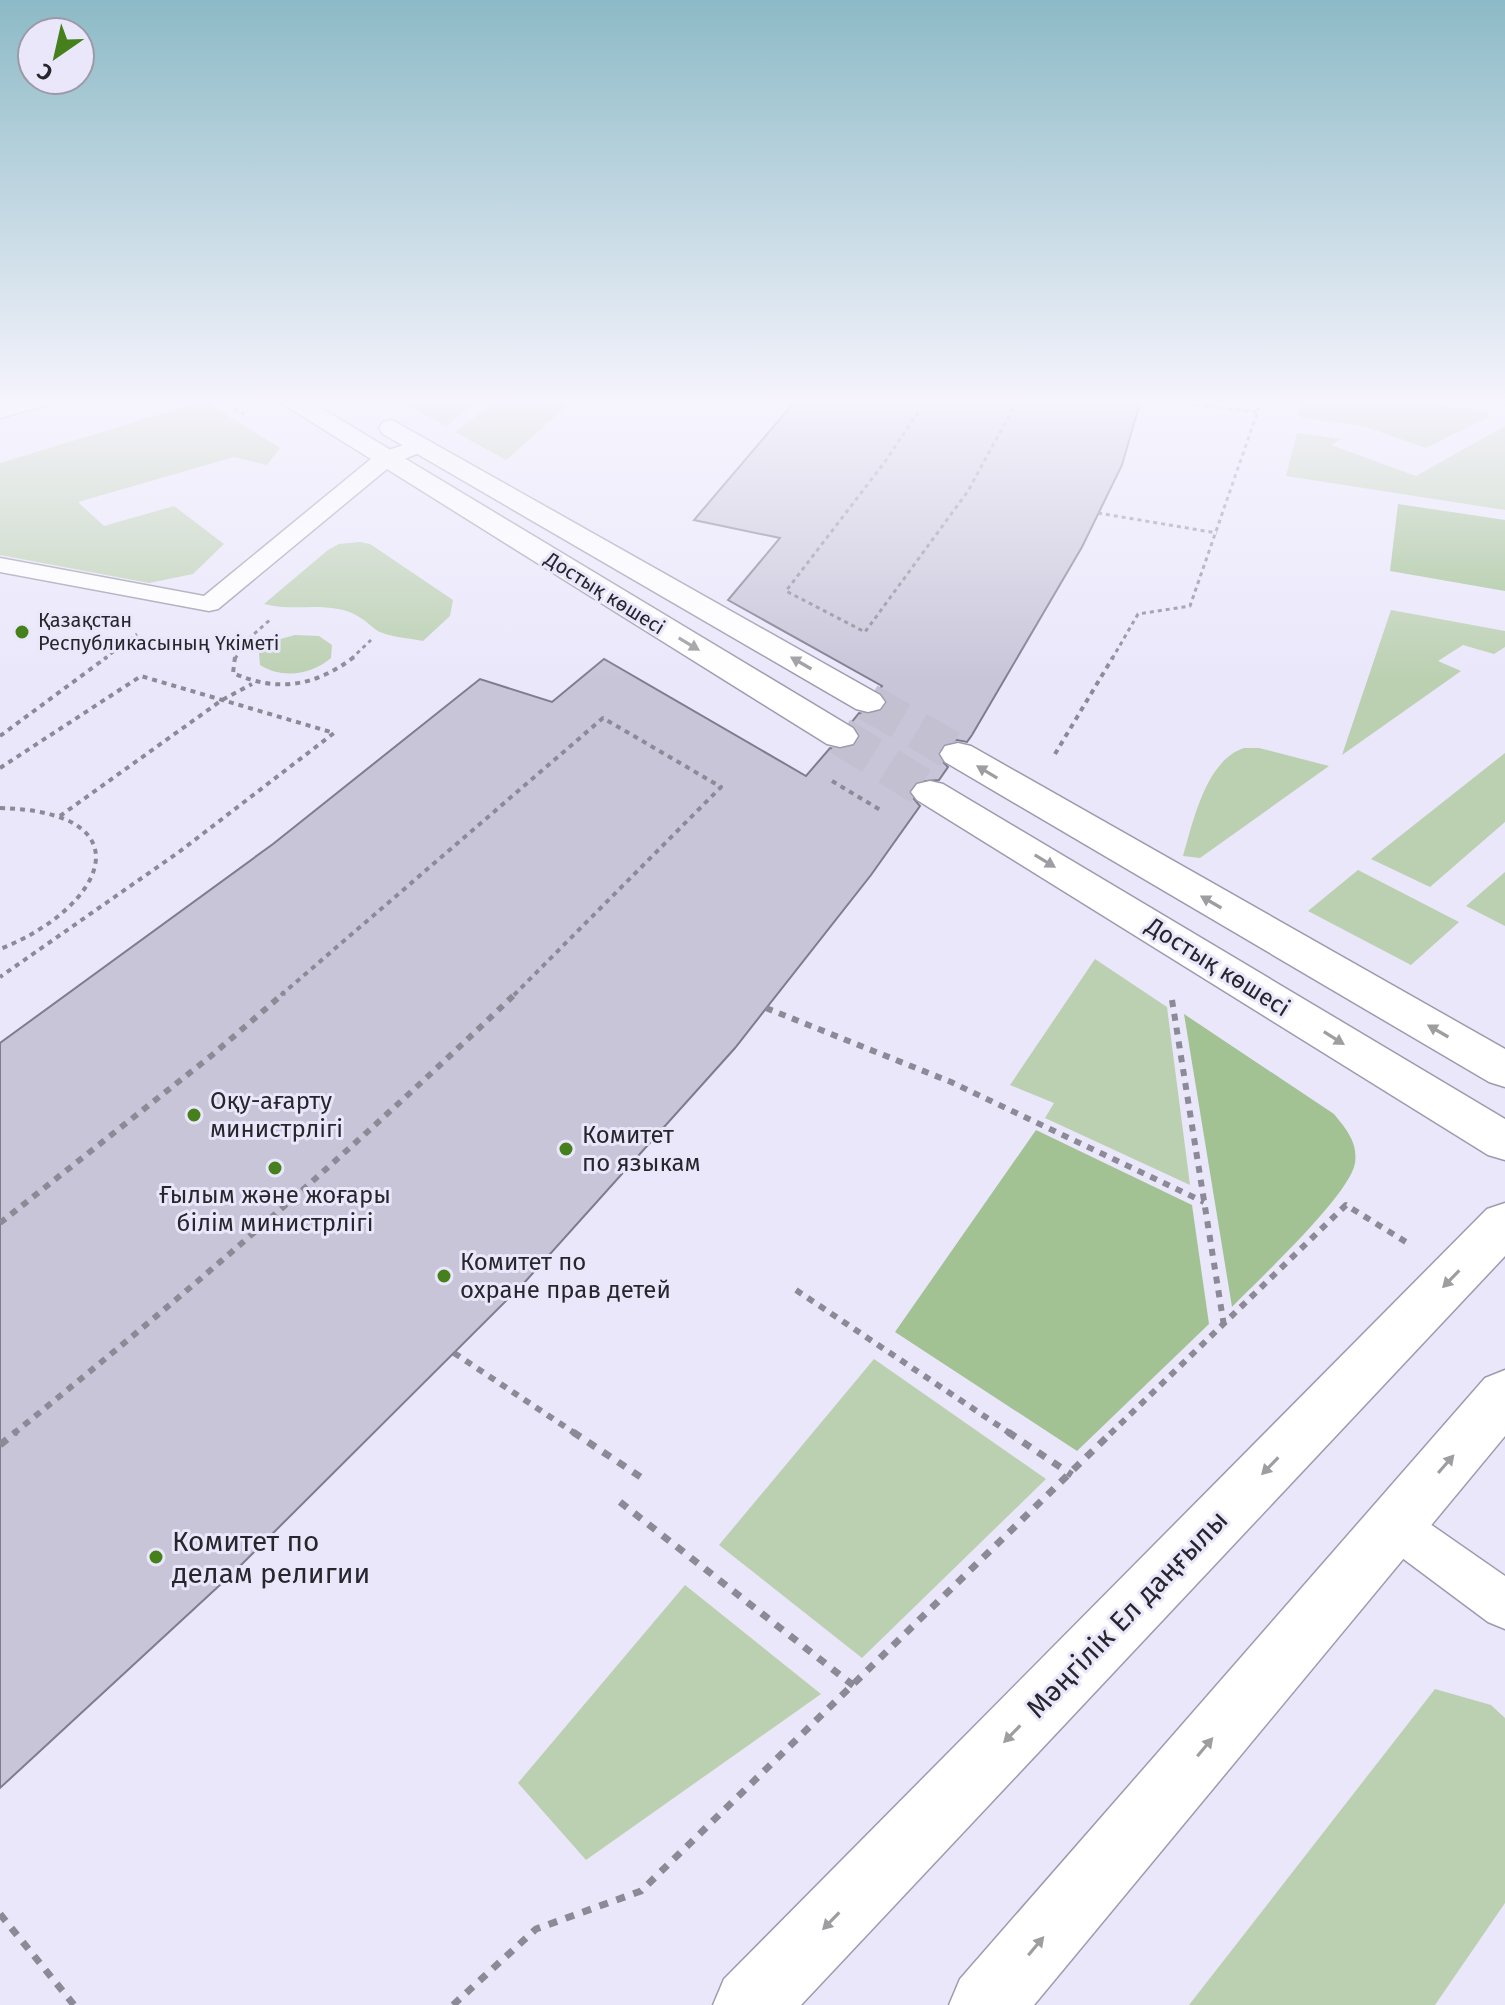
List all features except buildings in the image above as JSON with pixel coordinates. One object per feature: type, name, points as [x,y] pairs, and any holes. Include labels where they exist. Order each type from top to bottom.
[{"type":"street","name":"Достық көшесі","points":[[440,493],[840,736]]},
{"type":"street","name":"Достық көшесі","points":[[504,493],[868,702]]},
{"type":"street","name":"Достық көшесі","points":[[958,754],[1505,1070]]},
{"type":"street","name":"Достық көшесі","points":[[930,792],[1505,1142]]},
{"type":"street","name":"Мәңгілік Ел даңғылы","points":[[750,2005],[1505,1223]]},
{"type":"street","points":[[986,2005],[1505,1395]]},
{"type":"lane","points":[[0,565],[209,604],[344,493]]},
{"type":"lane","points":[[1394,1525],[1505,1605]]},
{"type":"path","points":[[861,493],[786,591],[865,632],[931,546],[966,493]]},
{"type":"path","points":[[1048,766],[1138,614],[1190,606],[1231,493]]},
{"type":"path","points":[[1098,513],[1217,533]]},
{"type":"path","points":[[0,736],[185,599]]},
{"type":"path","points":[[272,618],[242,645],[232,659],[233,673],[252,684],[272,687],[300,685],[324,676],[360,652],[371,640]]},
{"type":"path","points":[[0,768],[141,676],[334,733],[179,852],[0,977]]},
{"type":"path","points":[[60,816],[222,700],[252,684]]},
{"type":"path","points":[[0,1223],[211,1056],[603,718],[721,787],[601,911],[395,1110],[103,1362],[0,1445]]},
{"type":"path","points":[[0,808],[21,807],[60,816],[80,826],[94,846],[95,869],[83,895],[56,920],[0,949]]},
{"type":"path","points":[[56,920],[69,929]]},
{"type":"path","points":[[1170,990],[1225,1327]]},
{"type":"path","points":[[766,1008],[951,1082],[1204,1202]]},
{"type":"path","points":[[453,2005],[536,1929],[641,1891],[1225,1327],[1346,1205],[1457,1273]]},
{"type":"path","points":[[796,1290],[1072,1475]]},
{"type":"path","points":[[454,1353],[642,1478]]},
{"type":"path","points":[[620,1502],[854,1686]]},
{"type":"path","points":[[0,1914],[74,2005]]},
{"type":"green space","points":[[0,493],[111,493],[78,502],[104,526],[174,506],[224,544],[193,574],[149,583],[0,555]]},
{"type":"green space","points":[[1393,493],[1505,493],[1505,510]]},
{"type":"green space","points":[[1398,504],[1505,520],[1505,591],[1390,571]]},
{"type":"green space","points":[[339,544],[370,544],[453,600],[450,616],[423,641],[385,634],[344,610],[264,604],[328,550]]},
{"type":"green space","points":[[1391,610],[1505,631],[1505,647],[1494,654],[1463,645],[1438,661],[1461,671],[1342,755]]},
{"type":"green space","points":[[295,635],[319,636],[332,645],[331,658],[315,668],[296,673],[278,672],[260,665],[259,653],[273,641]]},
{"type":"green space","points":[[1244,748],[1259,748],[1329,766],[1200,858],[1183,856],[1211,778],[1231,755]]},
{"type":"green space","points":[[1505,753],[1505,822],[1430,887],[1371,859]]},
{"type":"green space","points":[[1358,870],[1459,922],[1411,965],[1308,911]]},
{"type":"green space","points":[[1505,872],[1505,926],[1466,906]]},
{"type":"green space","points":[[1095,959],[1167,1007],[1190,1185],[1045,1118],[1054,1103],[1010,1085]]},
{"type":"green space","points":[[1184,1014],[1334,1114],[1350,1136],[1355,1149],[1355,1163],[1349,1177],[1321,1216],[1232,1307]]},
{"type":"green space","points":[[1036,1130],[1192,1205],[1209,1324],[1077,1451],[895,1332]]},
{"type":"green space","points":[[874,1359],[1046,1479],[862,1658],[719,1545]]},
{"type":"green space","points":[[685,1585],[821,1694],[586,1860],[518,1783]]},
{"type":"green space","points":[[1435,1689],[1491,1705],[1505,1718],[1505,1903],[1435,2005],[1189,2005]]},
{"type":"tunnel","points":[[868,702],[958,754]]},
{"type":"tunnel","points":[[840,736],[930,792]]},
{"type":"place","name":"Қазақстан Республикасының Үкіметі","points":[[22,632]]},
{"type":"place","name":"Оқу-ағарту министрлігі","points":[[194,1115]]},
{"type":"place","name":"Комитет по языкам","points":[[566,1149]]},
{"type":"place","name":"Ғылым және жоғары білім министрлігі","points":[[275,1168]]},
{"type":"place","name":"Комитет по охране прав детей","points":[[444,1276]]},
{"type":"place","name":"Комитет по делам религии","points":[[156,1557]]}]
